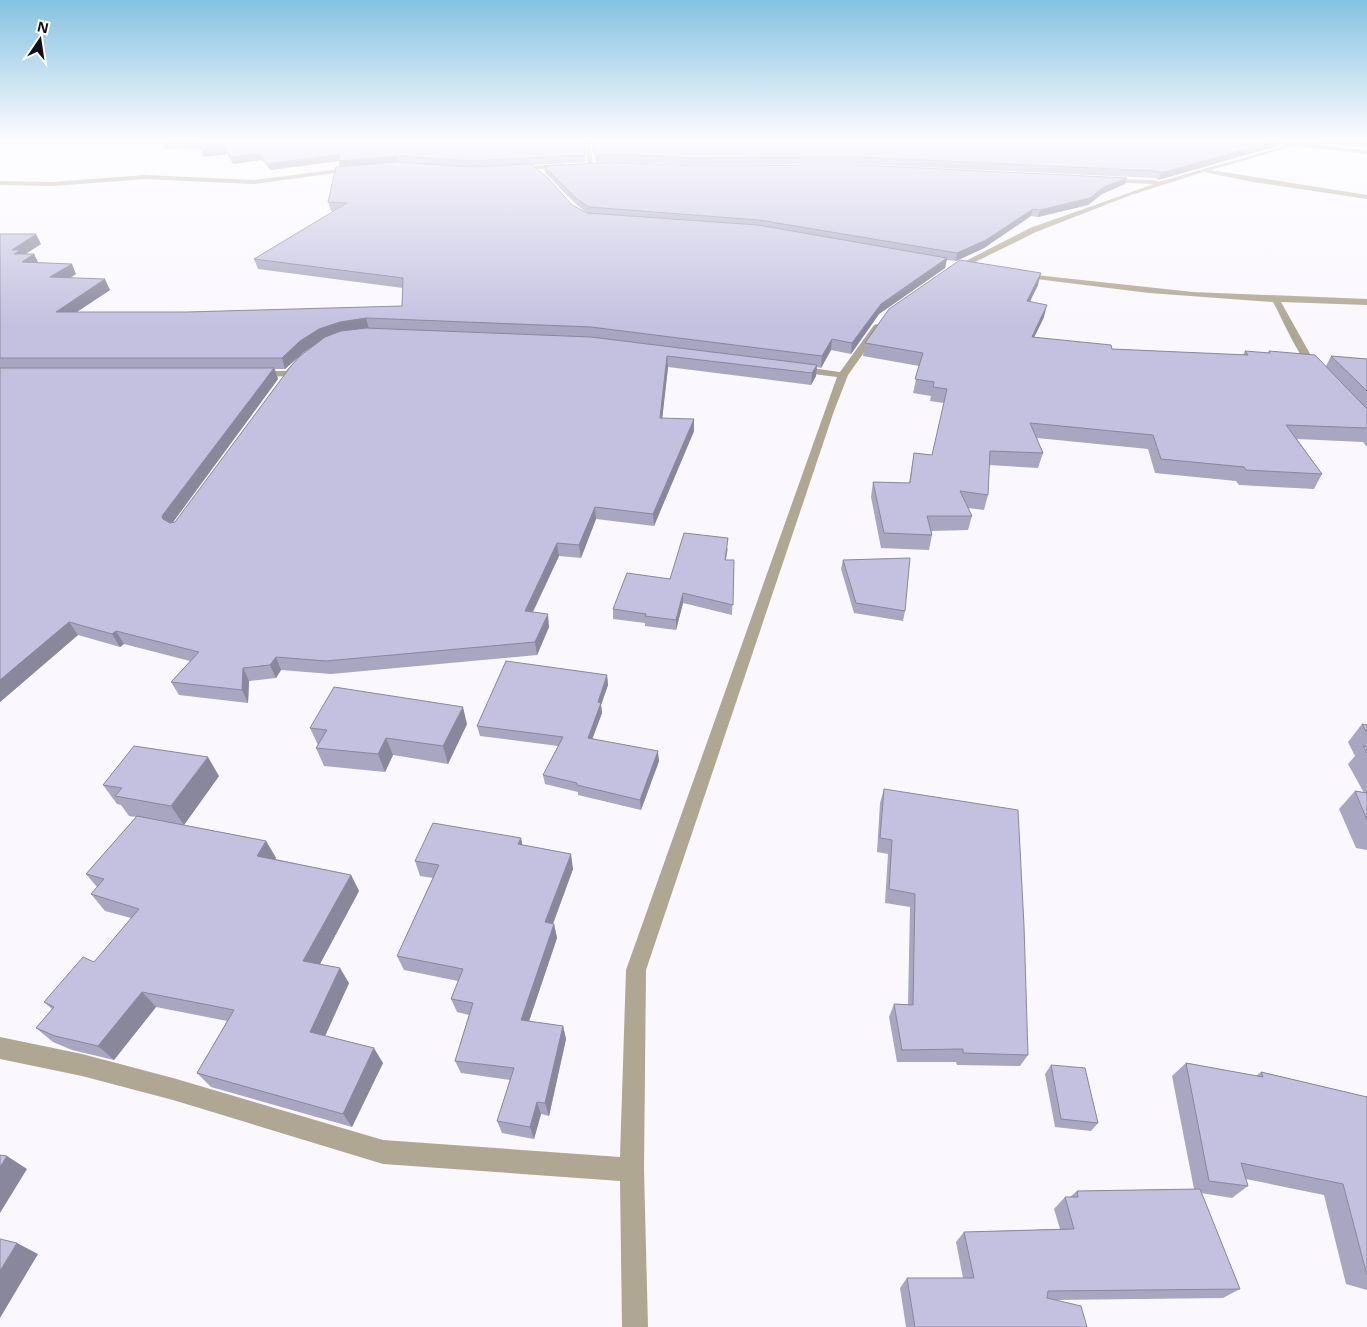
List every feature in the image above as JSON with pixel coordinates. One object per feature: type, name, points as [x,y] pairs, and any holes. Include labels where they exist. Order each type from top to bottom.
[{"type":"street","points":[[935,281],[952,265],[1033,230],[1114,201]]},
{"type":"street","points":[[952,265],[976,269]]},
{"type":"street","points":[[1013,274],[1161,292],[1276,300],[1367,302]]},
{"type":"street","points":[[1276,300],[1310,362],[1322,375]]},
{"type":"street","points":[[635,1327],[632,1170],[636,970],[828,411],[843,375],[883,318]]},
{"type":"street","points":[[277,389],[308,352]]},
{"type":"street","points":[[1310,362],[1329,363]]},
{"type":"street","points":[[787,368],[843,375]]},
{"type":"street","points":[[249,374],[289,374]]},
{"type":"street","points":[[0,1048],[82,1065],[164,1086],[383,1152],[632,1170]]},
{"type":"building","points":[[568,201],[587,213],[758,225],[947,258],[881,304],[852,343],[832,339],[822,356],[591,327],[366,318],[340,322],[319,329],[300,341],[282,358],[0,358],[0,234],[36,234],[12,250],[21,250],[14,254],[34,254],[22,262],[72,264],[50,277],[105,279],[56,312],[187,312],[402,306],[403,278],[254,259],[347,203],[328,202]]},
{"type":"building","points":[[580,201],[1078,201],[1040,210],[1033,209],[986,240],[957,253],[759,220],[589,207]]},
{"type":"building","points":[[960,260],[1041,273],[1027,301],[1047,305],[1032,337],[1111,345],[1112,349],[1248,355],[1245,351],[1270,353],[1269,351],[1315,355],[1367,409],[1367,428],[1286,425],[1322,474],[1246,470],[1244,467],[1161,459],[1153,435],[1030,423],[1043,453],[990,451],[988,495],[960,491],[972,516],[927,516],[932,535],[884,533],[873,482],[910,483],[914,453],[932,455],[947,389],[933,387],[934,382],[915,379],[923,353],[865,343],[889,309]]},
{"type":"building","points":[[366,328],[591,337],[817,365],[812,373],[667,356],[660,418],[694,419],[653,514],[595,507],[579,545],[557,543],[525,611],[548,614],[535,642],[326,661],[276,657],[270,665],[243,668],[242,690],[171,682],[199,652],[116,631],[112,634],[69,622],[0,680],[0,368],[274,368],[162,516],[163,519],[170,523],[175,522],[300,356],[325,337],[341,331]]},
{"type":"building","points":[[1331,356],[1367,359],[1367,391]]},
{"type":"building","points":[[684,533],[728,538],[725,560],[734,560],[733,605],[683,593],[676,620],[613,609],[627,573],[670,579]]},
{"type":"building","points":[[910,558],[905,611],[856,603],[843,560]]},
{"type":"building","points":[[506,661],[607,675],[598,702],[601,703],[588,738],[658,751],[640,800],[543,775],[563,737],[477,726]]},
{"type":"building","points":[[334,687],[463,707],[443,746],[386,738],[378,754],[316,748],[327,730],[310,728]]},
{"type":"building","points":[[1362,724],[1367,725],[1367,733]]},
{"type":"building","points":[[134,746],[208,757],[171,806],[115,796],[122,788],[103,785]]},
{"type":"building","points":[[884,789],[1018,810],[1028,1055],[963,1053],[963,1049],[902,1050],[894,1004],[913,1005],[915,894],[889,889],[892,840],[880,838]]},
{"type":"building","points":[[1355,791],[1367,793],[1367,820]]},
{"type":"building","points":[[137,816],[266,841],[257,856],[351,875],[303,961],[340,968],[310,1032],[374,1048],[343,1114],[197,1073],[234,1010],[142,992],[98,1046],[55,1036],[36,1028],[54,1007],[44,1002],[83,957],[94,962],[139,909],[91,894],[104,879],[86,874]]},
{"type":"building","points":[[433,823],[521,838],[518,844],[571,854],[545,922],[554,924],[521,1020],[563,1026],[545,1103],[537,1102],[530,1127],[497,1121],[514,1068],[455,1061],[473,1003],[451,999],[463,969],[397,956],[439,865],[415,861]]},
{"type":"building","points":[[1186,1063],[1263,1077],[1261,1072],[1367,1097],[1367,1275],[1343,1184],[1241,1163],[1248,1186],[1209,1181]]},
{"type":"building","points":[[1051,1065],[1085,1068],[1098,1123],[1061,1119]]},
{"type":"building","points":[[0,1155],[7,1156],[0,1167]]},
{"type":"building","points":[[1200,1189],[1240,1289],[1048,1291],[1047,1298],[1081,1306],[1087,1327],[915,1327],[907,1278],[974,1278],[964,1232],[1074,1229],[1065,1197],[1078,1197],[1077,1191]]},
{"type":"building","points":[[0,1239],[17,1243],[0,1271]]}]
